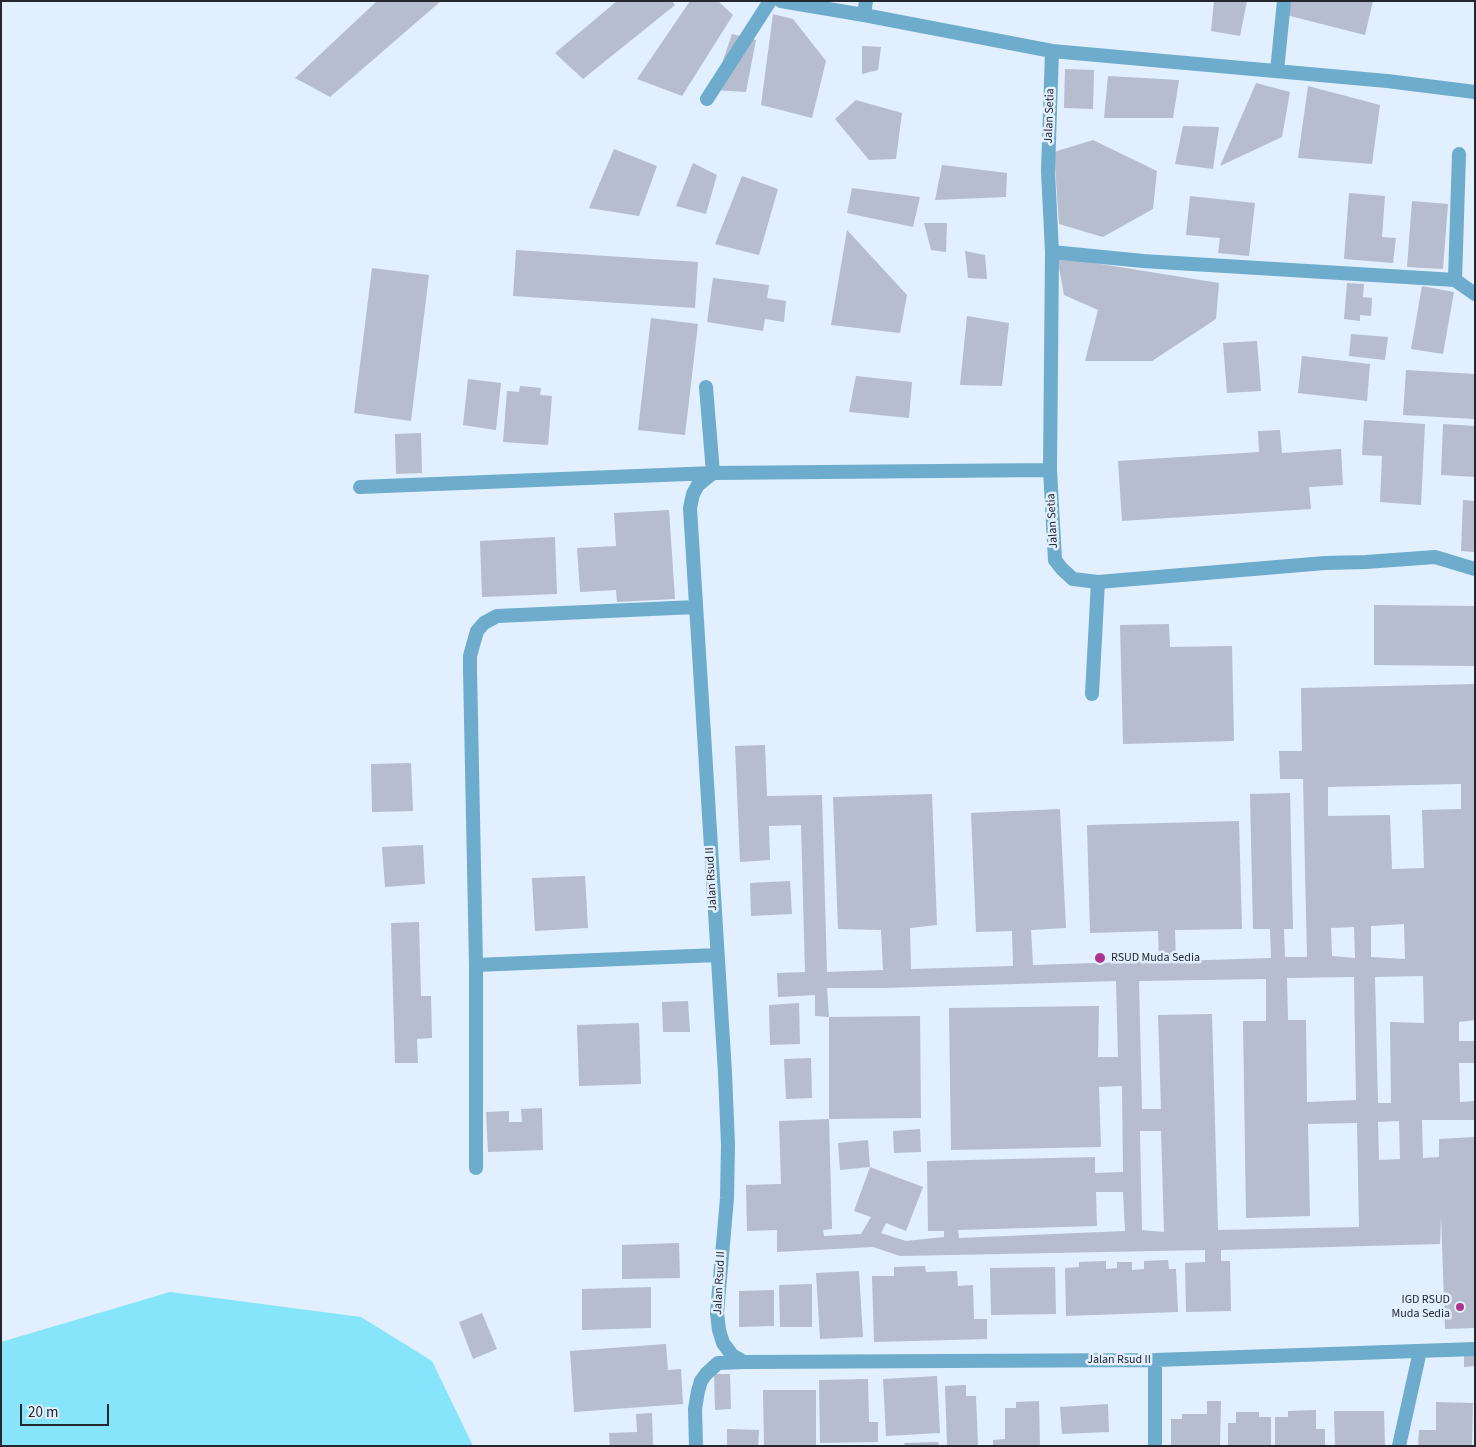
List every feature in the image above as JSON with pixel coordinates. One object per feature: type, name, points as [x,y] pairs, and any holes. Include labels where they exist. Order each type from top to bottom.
[{"type":"street","points":[[707,99],[770,1]]},
{"type":"street","points":[[782,1],[865,8],[1052,51],[1387,81],[1475,92]]},
{"type":"street","points":[[1277,71],[1284,1]]},
{"type":"street","name":"Jalan Setia","points":[[1052,51],[1048,171],[1052,252],[1050,470],[1055,560],[1062,569],[1073,579],[1098,582],[1325,563],[1435,557],[1475,568]]},
{"type":"street","points":[[1455,280],[1460,154]]},
{"type":"street","points":[[1052,252],[1143,261],[1455,280],[1475,294]]},
{"type":"street","points":[[706,387],[713,473]]},
{"type":"street","points":[[360,487],[713,473],[1050,470]]},
{"type":"street","name":"Jalan Rsud II","points":[[713,473],[698,485],[693,494],[690,508],[728,1145],[727,1198],[717,1313],[719,1330],[724,1344],[732,1355],[744,1362],[1155,1360],[1475,1348]]},
{"type":"street","points":[[1092,694],[1098,582]]},
{"type":"street","points":[[476,1168],[476,964],[470,656],[477,631],[484,623],[497,616],[696,607]]},
{"type":"street","points":[[476,964],[717,955]]},
{"type":"street","points":[[1399,1446],[1420,1351]]},
{"type":"street","points":[[1155,1360],[1155,1446]]},
{"type":"street","points":[[696,1446],[695,1409],[701,1381],[718,1363],[744,1362]]},
{"type":"water","points":[[170,1292],[361,1317],[432,1361],[473,1446],[1,1446],[1,1342]]},
{"type":"building","points":[[377,1],[441,1],[330,97],[295,78]]},
{"type":"building","points":[[617,1],[672,1],[675,5],[583,79],[555,53]]},
{"type":"building","points":[[690,1],[718,1],[733,15],[682,96],[637,79]]},
{"type":"building","points":[[1214,1],[1247,1],[1240,36],[1211,31]]},
{"type":"building","points":[[1290,1],[1373,1],[1365,35],[1286,15]]},
{"type":"building","points":[[773,14],[793,19],[826,61],[812,118],[761,105]]},
{"type":"building","points":[[732,34],[756,40],[746,92],[713,90]]},
{"type":"building","points":[[862,46],[881,47],[878,70],[862,74]]},
{"type":"building","points":[[1065,69],[1094,70],[1093,109],[1064,108]]},
{"type":"building","points":[[1108,76],[1179,80],[1173,118],[1104,118]]},
{"type":"building","points":[[1256,83],[1290,92],[1282,137],[1220,166]]},
{"type":"building","points":[[1308,86],[1380,105],[1372,164],[1298,158]]},
{"type":"building","points":[[856,100],[902,113],[896,159],[869,160],[835,119]]},
{"type":"building","points":[[1183,126],[1219,127],[1213,169],[1175,164]]},
{"type":"building","points":[[1093,140],[1157,171],[1153,209],[1103,237],[1059,224],[1054,152]]},
{"type":"building","points":[[614,149],[657,166],[639,216],[589,208]]},
{"type":"building","points":[[693,163],[717,175],[706,214],[676,206]]},
{"type":"building","points":[[942,165],[1007,173],[1006,197],[935,200]]},
{"type":"building","points":[[742,176],[778,189],[759,255],[715,244]]},
{"type":"building","points":[[852,188],[920,197],[913,227],[847,213]]},
{"type":"building","points":[[1349,193],[1385,196],[1382,237],[1396,238],[1393,263],[1344,259]]},
{"type":"building","points":[[1190,196],[1255,203],[1249,256],[1218,253],[1220,238],[1186,235]]},
{"type":"building","points":[[1412,201],[1448,204],[1443,269],[1407,267]]},
{"type":"building","points":[[924,223],[947,223],[946,252],[931,250]]},
{"type":"building","points":[[847,230],[907,295],[900,333],[831,325]]},
{"type":"building","points":[[516,250],[698,262],[695,308],[513,296]]},
{"type":"building","points":[[965,251],[985,255],[987,279],[968,278]]},
{"type":"building","points":[[1057,257],[1219,283],[1216,319],[1152,361],[1085,361],[1098,310],[1064,295]]},
{"type":"building","points":[[372,268],[429,275],[411,421],[354,413]]},
{"type":"building","points":[[713,278],[769,285],[767,298],[786,301],[784,322],[765,319],[763,331],[707,322]]},
{"type":"building","points":[[1347,283],[1364,284],[1363,297],[1372,298],[1371,316],[1360,315],[1360,321],[1344,319]]},
{"type":"building","points":[[1422,286],[1454,292],[1443,354],[1411,349]]},
{"type":"building","points":[[967,316],[1009,323],[1002,386],[960,385]]},
{"type":"building","points":[[651,318],[698,324],[685,435],[638,430]]},
{"type":"building","points":[[1351,334],[1388,337],[1385,360],[1349,356]]},
{"type":"building","points":[[1257,341],[1261,391],[1227,393],[1223,343]]},
{"type":"building","points":[[1302,356],[1370,364],[1367,401],[1298,393]]},
{"type":"building","points":[[1406,370],[1475,374],[1475,419],[1403,415]]},
{"type":"building","points":[[856,376],[912,382],[909,418],[849,412]]},
{"type":"building","points":[[468,379],[501,383],[496,430],[463,425]]},
{"type":"building","points":[[520,386],[541,388],[540,395],[552,396],[548,445],[503,442],[507,391],[519,392]]},
{"type":"building","points":[[1364,420],[1425,424],[1421,505],[1380,502],[1382,456],[1362,455]]},
{"type":"building","points":[[1443,424],[1475,426],[1475,477],[1441,475]]},
{"type":"building","points":[[1280,430],[1282,453],[1341,449],[1343,485],[1309,487],[1311,509],[1122,521],[1118,461],[1259,452],[1258,431]]},
{"type":"building","points":[[421,433],[422,473],[396,474],[395,434]]},
{"type":"building","points":[[1463,500],[1475,501],[1475,552],[1461,551]]},
{"type":"building","points":[[669,510],[675,599],[617,602],[616,590],[580,592],[577,548],[616,546],[614,513]]},
{"type":"building","points":[[555,537],[557,594],[482,597],[480,541]]},
{"type":"building","points":[[1374,605],[1475,606],[1475,666],[1374,665]]},
{"type":"building","points":[[1169,624],[1170,647],[1232,646],[1234,741],[1123,744],[1120,625]]},
{"type":"building","points":[[1475,684],[1475,1020],[1459,1022],[1459,1041],[1475,1041],[1475,1063],[1459,1063],[1460,1102],[1475,1101],[1475,1120],[1422,1120],[1423,1158],[1439,1157],[1439,1139],[1475,1137],[1475,1328],[1445,1329],[1441,1216],[1440,1244],[1221,1250],[1221,1261],[1230,1261],[1231,1311],[1186,1312],[1185,1263],[1205,1262],[1205,1250],[900,1256],[873,1247],[777,1252],[777,1230],[747,1231],[746,1185],[781,1184],[779,1121],[829,1119],[832,1229],[823,1230],[824,1236],[861,1234],[871,1217],[854,1211],[870,1167],[923,1187],[906,1231],[886,1223],[881,1233],[906,1241],[944,1237],[944,1231],[928,1231],[927,1161],[1095,1157],[1095,1173],[1123,1172],[1122,1086],[1099,1087],[1101,1147],[951,1150],[949,1008],[1099,1006],[1098,1057],[1118,1057],[1116,981],[827,988],[829,1017],[815,1016],[815,995],[778,997],[777,973],[805,972],[801,825],[769,826],[770,860],[740,862],[735,746],[765,745],[767,796],[822,795],[827,972],[883,970],[881,930],[838,929],[833,797],[932,794],[937,925],[910,928],[911,969],[1013,966],[1012,931],[976,932],[971,813],[1060,809],[1066,928],[1031,930],[1033,965],[1159,961],[1158,931],[1090,933],[1087,825],[1239,821],[1242,929],[1175,930],[1176,961],[1271,958],[1270,929],[1253,929],[1250,794],[1290,793],[1293,929],[1284,929],[1285,957],[1307,957],[1303,779],[1280,779],[1279,751],[1302,751],[1301,688]],"holes":[[[1461,784],[1461,809],[1422,810],[1424,868],[1392,869],[1390,815],[1328,816],[1328,787]],[[1404,924],[1405,959],[1371,957],[1371,926]],[[1354,927],[1355,958],[1332,956],[1331,928]],[[1423,976],[1424,1023],[1390,1022],[1391,1103],[1378,1103],[1375,977]],[[1354,977],[1356,1100],[1307,1102],[1306,1020],[1288,1020],[1287,978]],[[1266,979],[1266,1021],[1243,1021],[1246,1218],[1310,1216],[1308,1124],[1357,1123],[1359,1227],[1218,1230],[1212,1014],[1158,1015],[1161,1109],[1142,1109],[1139,981]],[[1399,1121],[1400,1159],[1379,1160],[1378,1122]],[[1140,1131],[1161,1131],[1164,1232],[1142,1230]],[[1096,1192],[1123,1192],[1125,1231],[959,1238],[958,1230],[1097,1226]]]},
{"type":"building","points":[[411,763],[413,811],[372,812],[371,764]]},
{"type":"building","points":[[423,845],[425,884],[385,887],[382,847]]},
{"type":"building","points":[[585,876],[588,928],[535,931],[532,878]]},
{"type":"building","points":[[790,881],[792,914],[751,916],[750,883]]},
{"type":"building","points":[[419,922],[421,996],[431,996],[432,1038],[417,1039],[418,1063],[395,1063],[391,923]]},
{"type":"building","points":[[688,1001],[690,1032],[663,1032],[662,1002]]},
{"type":"building","points":[[799,1003],[800,1044],[770,1045],[769,1005]]},
{"type":"building","points":[[920,1016],[921,1118],[829,1119],[829,1017]]},
{"type":"building","points":[[639,1023],[641,1084],[579,1086],[577,1025]]},
{"type":"building","points":[[811,1058],[812,1098],[786,1099],[784,1059]]},
{"type":"building","points":[[542,1108],[543,1150],[488,1152],[486,1112],[509,1111],[509,1122],[522,1122],[521,1109]]},
{"type":"building","points":[[920,1129],[921,1152],[894,1153],[893,1131]]},
{"type":"building","points":[[868,1140],[870,1167],[840,1170],[838,1143]]},
{"type":"building","points":[[679,1243],[680,1278],[622,1279],[622,1245]]},
{"type":"building","points":[[1168,1260],[1169,1269],[1176,1269],[1178,1312],[1066,1316],[1065,1268],[1079,1267],[1079,1262],[1106,1261],[1106,1269],[1117,1268],[1117,1262],[1132,1262],[1132,1270],[1144,1269],[1144,1261]]},
{"type":"building","points":[[925,1266],[926,1272],[957,1271],[958,1286],[973,1285],[974,1319],[987,1319],[987,1339],[874,1342],[872,1276],[894,1276],[894,1267]]},
{"type":"building","points":[[1055,1267],[1056,1314],[991,1315],[990,1268]]},
{"type":"building","points":[[859,1271],[863,1337],[820,1339],[816,1273]]},
{"type":"building","points":[[812,1284],[812,1327],[780,1327],[779,1285]]},
{"type":"building","points":[[651,1287],[651,1328],[582,1330],[582,1289]]},
{"type":"building","points":[[774,1290],[774,1326],[739,1327],[739,1291]]},
{"type":"building","points":[[482,1313],[497,1349],[473,1359],[459,1322]]},
{"type":"building","points":[[666,1344],[668,1370],[681,1369],[683,1404],[574,1412],[570,1351]]},
{"type":"building","points":[[1475,1354],[1475,1366],[1464,1367],[1464,1355]]},
{"type":"building","points":[[714,1374],[730,1374],[731,1409],[715,1410]]},
{"type":"building","points":[[937,1376],[940,1433],[886,1436],[883,1379]]},
{"type":"building","points":[[868,1379],[869,1422],[878,1422],[878,1442],[820,1443],[819,1380]]},
{"type":"building","points":[[966,1385],[966,1396],[976,1396],[978,1446],[947,1446],[945,1386]]},
{"type":"building","points":[[763,1390],[816,1390],[816,1446],[764,1446]]},
{"type":"building","points":[[1039,1401],[1040,1446],[993,1446],[993,1440],[1005,1439],[1005,1408],[1016,1408],[1016,1402]]},
{"type":"building","points":[[1207,1401],[1221,1401],[1220,1446],[1171,1446],[1171,1419],[1182,1419],[1182,1414],[1207,1414]]},
{"type":"building","points":[[1436,1402],[1473,1403],[1472,1446],[1418,1446],[1419,1430],[1436,1430]]},
{"type":"building","points":[[1108,1404],[1109,1432],[1062,1434],[1060,1407]]},
{"type":"building","points":[[1316,1410],[1316,1429],[1325,1429],[1325,1446],[1275,1446],[1275,1417],[1288,1417],[1288,1411]]},
{"type":"building","points":[[1334,1411],[1384,1411],[1385,1446],[1335,1446]]},
{"type":"building","points":[[1236,1412],[1259,1412],[1259,1417],[1271,1417],[1271,1446],[1228,1446],[1228,1423],[1236,1423]]},
{"type":"building","points":[[652,1413],[653,1446],[610,1446],[609,1433],[637,1432],[636,1414]]},
{"type":"building","points":[[727,1429],[759,1430],[758,1446],[727,1446]]},
{"type":"building","points":[[938,1442],[939,1446],[905,1446],[904,1443]]},
{"type":"place","name":"RSUD Muda Sedia","points":[[1100,958]]},
{"type":"place","name":"IGD RSUD Muda Sedia","points":[[1460,1307]]}]
